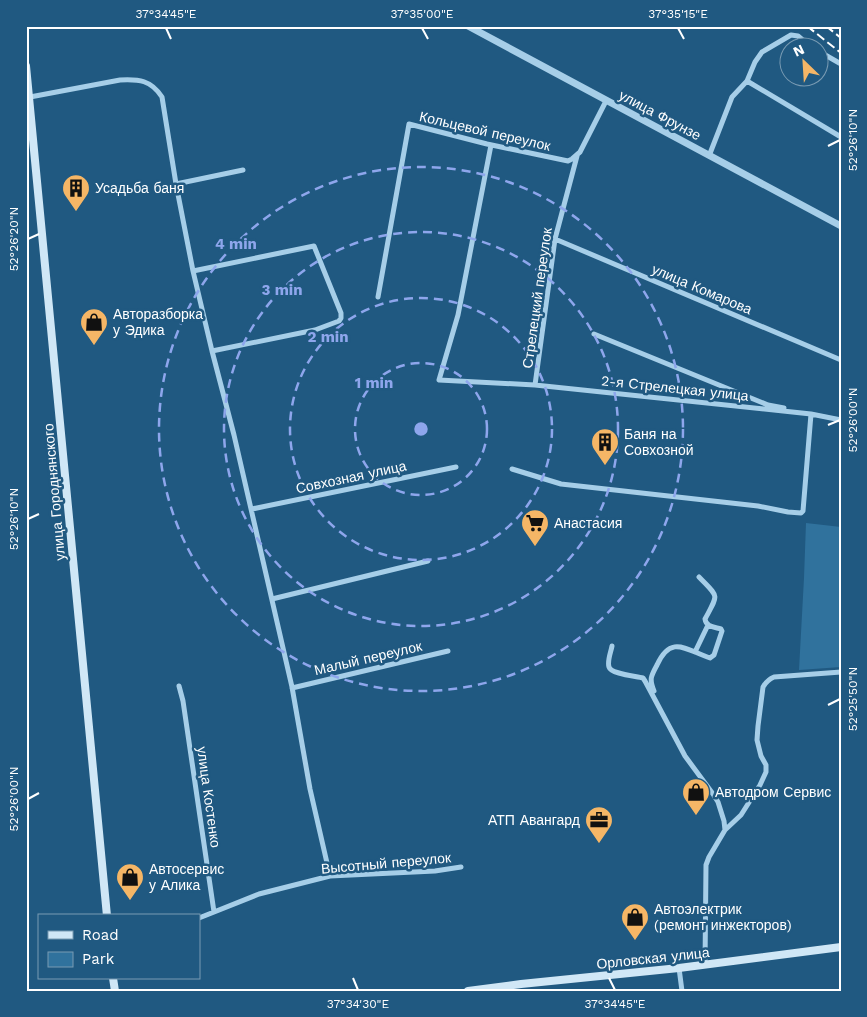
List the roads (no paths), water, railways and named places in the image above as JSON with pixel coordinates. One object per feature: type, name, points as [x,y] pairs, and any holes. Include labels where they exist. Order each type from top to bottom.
[{"type":"main road","name":"улица Городнянского","points":[[26,66],[107,914]]},
{"type":"main road","name":"Орловская улица","points":[[468,991],[679,968],[702,963],[716,964],[841,947]]},
{"type":"street","name":"улица Фрунзе","points":[[468,26],[841,226]]},
{"type":"street","points":[[785,38],[798,36],[800,38]]},
{"type":"street","points":[[709,156],[732,98],[747,81],[755,62],[762,52],[780,41]]},
{"type":"street","points":[[830,57],[841,64]]},
{"type":"street","points":[[30,97],[132,79],[142,80],[150,84],[162,97],[193,271],[252,510],[292,688],[310,789],[330,876]]},
{"type":"street","points":[[747,81],[841,137]]},
{"type":"street","points":[[577,156],[606,100]]},
{"type":"street","name":"Кольцевой переулок","points":[[378,298],[409,124],[491,145],[565,160],[570,160],[577,156]]},
{"type":"street","name":"2-я Стрелецкая улица","points":[[491,145],[458,315],[439,380],[535,385],[811,414]]},
{"type":"street","name":"Стрелецкий переулок","points":[[535,385],[554,240],[577,156]]},
{"type":"street","points":[[176,184],[243,170]]},
{"type":"street","name":"улица Комарова","points":[[554,240],[841,360]]},
{"type":"street","points":[[193,271],[314,246],[341,313],[339,321],[315,330],[212,351]]},
{"type":"street","name":"2-я Стрелецкая улица","points":[[594,334],[768,404],[841,420]]},
{"type":"street","points":[[512,469],[561,484],[758,506],[801,513],[803,511],[811,414]]},
{"type":"street","name":"Совхозная улица","points":[[252,510],[456,467]]},
{"type":"street","points":[[272,599],[428,560]]},
{"type":"street","points":[[654,696],[651,675],[660,659],[671,647],[683,647],[710,658],[714,654],[722,632],[721,629],[708,625],[705,619],[716,600],[716,596],[699,577]]},
{"type":"street","points":[[695,652],[708,625]]},
{"type":"street","points":[[612,646],[609,664],[611,670],[643,678],[651,675]]},
{"type":"street","name":"Малый переулок","points":[[292,688],[448,651]]},
{"type":"street","points":[[702,963],[705,949],[706,865],[725,830],[741,815],[766,772],[766,765],[760,756],[757,740],[763,687],[770,678],[774,677],[841,672]]},
{"type":"street","points":[[643,678],[685,756],[718,802],[725,830]]},
{"type":"street","name":"улица Костенко","points":[[179,686],[183,701],[214,912]]},
{"type":"street","name":"Высотный переулок","points":[[200,918],[259,894],[330,876],[461,868]]},
{"type":"street","points":[[705,949],[709,959],[716,964]]},
{"type":"street","points":[[679,968],[682,991]]},
{"type":"railway","points":[[807,26],[841,53]]},
{"type":"railway","points":[[826,26],[841,38]]},
{"type":"place","name":"Усадьба баня","points":[[76,212]]},
{"type":"place","name":"Авторазборка у Эдика","points":[[94,346]]},
{"type":"place","name":"Баня на Совхозной","points":[[605,466]]},
{"type":"place","name":"Анастасия","points":[[535,547]]},
{"type":"place","name":"Автодром Сервис","points":[[696,816]]},
{"type":"place","name":"АТП Авангард","points":[[599,844]]},
{"type":"place","name":"Автосервис у Алика","points":[[130,901]]},
{"type":"place","name":"Автоэлектрик (ремонт инжекторов)","points":[[635,941]]}]
